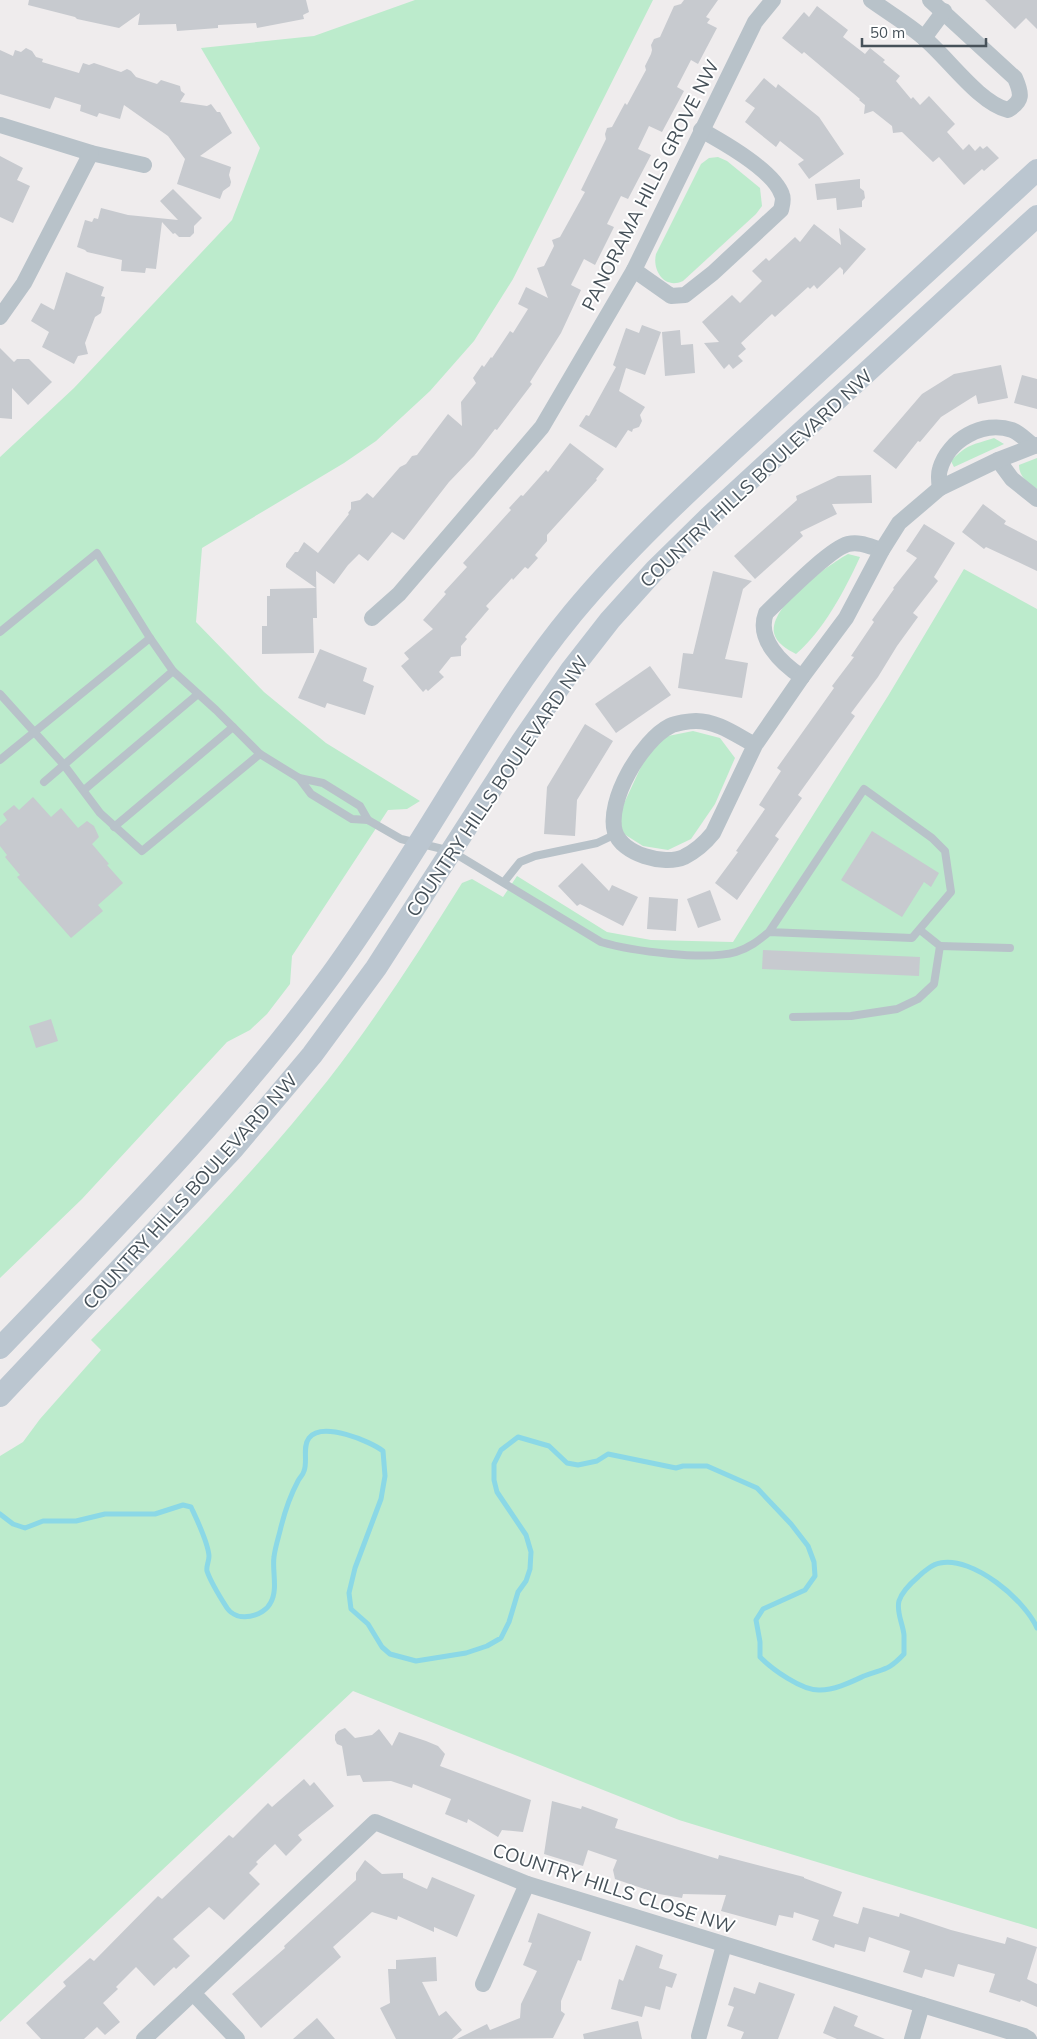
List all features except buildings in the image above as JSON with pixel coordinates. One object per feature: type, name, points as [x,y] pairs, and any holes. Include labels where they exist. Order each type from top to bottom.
[{"type":"main road","name":"COUNTRY HILLS BOULEVARD NW","points":[[0,1348],[192,1144],[259,1068],[331,974],[420,842],[507,703],[536,661],[572,614],[622,556],[680,498],[1037,170]]},
{"type":"main road","name":"COUNTRY HILLS BOULEVARD NW","points":[[0,1396],[234,1149],[312,1055],[376,968],[522,741],[571,670],[610,620],[655,570],[710,516],[1037,216]]},
{"type":"street","name":"PANORAMA HILLS GROVE NW","points":[[372,618],[399,594],[542,426],[634,270],[755,22],[772,0]]},
{"type":"street","points":[[871,0],[924,38],[984,98],[998,108],[1008,110],[1017,104],[1020,96],[1015,78],[930,0]]},
{"type":"street","points":[[924,38],[944,11]]},
{"type":"street","points":[[0,125],[92,153],[144,165]]},
{"type":"street","points":[[634,270],[671,296],[686,295],[713,273],[781,210],[784,197],[777,183],[730,146],[701,130]]},
{"type":"street","points":[[0,318],[24,283],[92,153]]},
{"type":"street","points":[[940,488],[939,470],[949,451],[966,436],[978,430],[1002,428],[1014,430],[1036,445]]},
{"type":"street","points":[[755,745],[719,725],[695,720],[670,726],[652,739],[629,772],[615,806],[614,825],[616,834],[628,850],[644,856],[662,859],[682,858],[696,850],[713,833],[755,745],[802,676],[846,618],[882,550],[899,523],[940,488],[998,460],[1036,445]]},
{"type":"street","points":[[998,460],[1012,479],[1037,499]]},
{"type":"street","points":[[802,676],[788,668],[772,648],[764,634],[762,623],[766,613],[832,553],[847,544],[858,543],[882,550]]},
{"type":"street","name":"COUNTRY HILLS CLOSE NW","points":[[193,1993],[375,1822],[527,1884],[1029,2039]]},
{"type":"street","points":[[483,1984],[527,1884]]},
{"type":"street","points":[[699,2036],[724,1945]]},
{"type":"street","points":[[144,2039],[193,1993],[238,2039]]},
{"type":"street","points":[[912,2039],[922,2005]]},
{"type":"lane","points":[[0,632],[97,553],[173,671],[260,754],[299,778],[323,783],[360,806],[368,820]]},
{"type":"lane","points":[[0,760],[150,638]]},
{"type":"lane","points":[[44,782],[173,671]]},
{"type":"lane","points":[[0,694],[64,765],[100,813],[142,851],[260,754]]},
{"type":"lane","points":[[84,790],[198,694]]},
{"type":"lane","points":[[114,827],[233,727]]},
{"type":"lane","points":[[299,778],[311,794],[352,819],[368,820],[402,839],[452,851],[601,942],[621,948],[700,956],[734,952],[755,944],[769,932],[864,789],[932,838],[945,851],[951,892],[912,938],[769,932]]},
{"type":"lane","points":[[504,882],[520,862],[535,856],[596,843],[616,834]]},
{"type":"lane","points":[[920,930],[940,946],[1010,948]]},
{"type":"lane","points":[[793,1017],[851,1016],[897,1009],[918,998],[934,984],[940,946]]},
{"type":"green space","points":[[415,0],[653,0],[513,279],[474,341],[430,391],[376,441],[344,463],[202,548],[196,622],[264,692],[326,743],[420,801],[407,809],[388,810],[292,956],[290,984],[267,1014],[250,1030],[227,1042],[82,1199],[0,1278],[0,457],[74,388],[232,220],[260,148],[201,48],[314,36]]},
{"type":"green space","points":[[718,157],[727,161],[760,188],[762,206],[756,214],[683,281],[670,283],[665,281],[656,266],[656,254],[701,164],[709,158]]},
{"type":"green space","points":[[994,438],[1004,444],[954,467],[951,461],[962,451]]},
{"type":"green space","points":[[1037,458],[1037,489],[1022,476],[1019,465]]},
{"type":"green space","points":[[848,554],[860,557],[847,583],[824,622],[806,645],[796,654],[780,643],[775,637],[775,622],[790,599],[801,588]]},
{"type":"green space","points":[[964,569],[1037,609],[1037,1929],[679,1820],[353,1691],[0,2022],[0,1456],[23,1442],[40,1419],[101,1350],[91,1340],[243,1181],[328,1080],[398,983],[462,883],[472,879],[503,897],[517,876],[607,932],[651,940],[733,942],[888,696]]},
{"type":"green space","points":[[693,731],[720,738],[735,758],[715,804],[691,839],[668,850],[643,846],[624,834],[619,822],[620,812],[646,756],[663,737]]},
{"type":"waterway","points":[[0,1514],[13,1524],[25,1528],[43,1521],[76,1521],[105,1514],[155,1514],[183,1505],[191,1507],[207,1544],[209,1556],[207,1571],[213,1585],[231,1613],[243,1617],[250,1616],[268,1607],[273,1597],[276,1547],[283,1518],[304,1471],[306,1446],[309,1438],[315,1433],[324,1431],[346,1434],[368,1442],[383,1451],[385,1476],[381,1499],[355,1568],[349,1593],[351,1609],[368,1624],[382,1647],[390,1654],[416,1661],[466,1653],[487,1646],[501,1638],[509,1622],[518,1592],[526,1581],[530,1569],[531,1552],[526,1535],[497,1492],[494,1480],[494,1464],[501,1450],[518,1437],[549,1446],[567,1463],[578,1465],[597,1461],[608,1454],[676,1468],[683,1466],[707,1466],[757,1488],[791,1524],[808,1546],[814,1562],[815,1576],[805,1590],[763,1609],[756,1620],[760,1642],[760,1657],[780,1673],[805,1687],[820,1690],[837,1687],[886,1668],[899,1659],[904,1654],[904,1635],[898,1609],[900,1597],[912,1582],[925,1571],[940,1563],[967,1566],[996,1582],[1021,1605],[1037,1628]]}]
